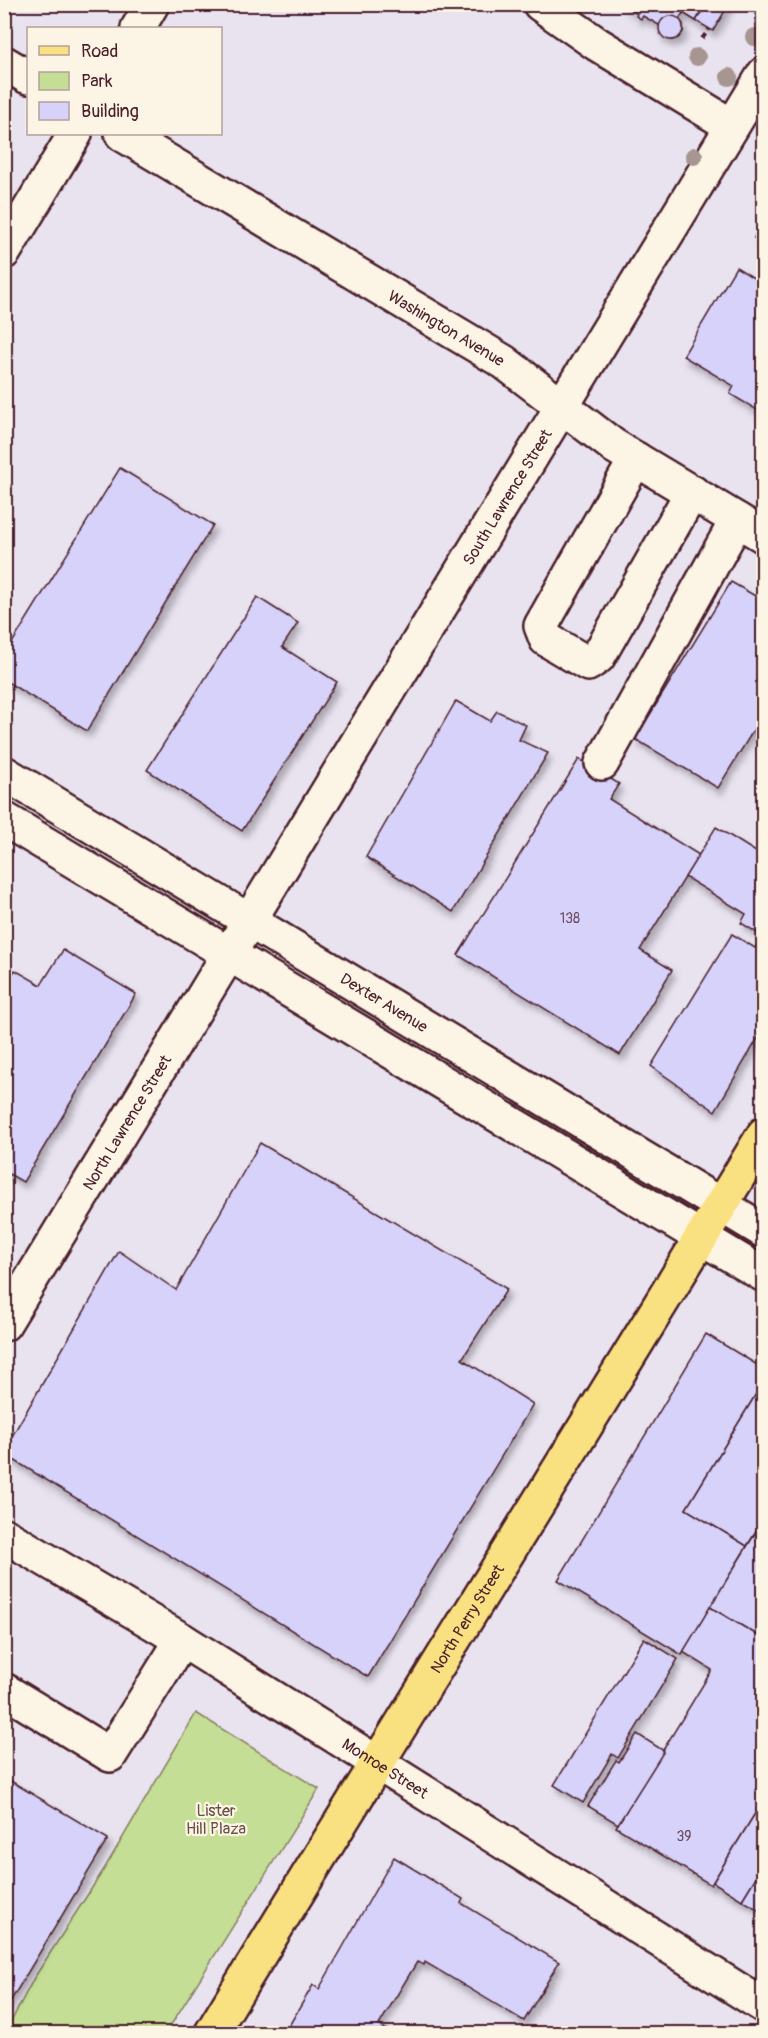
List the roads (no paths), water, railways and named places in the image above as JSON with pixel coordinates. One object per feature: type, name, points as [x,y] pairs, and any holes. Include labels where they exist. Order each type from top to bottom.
[{"type":"main road","name":"North Perry Street","points":[[212,2034],[375,1763],[764,1134]]},
{"type":"street","points":[[139,27],[152,4]]},
{"type":"street","points":[[540,4],[597,44],[732,126]]},
{"type":"street","points":[[4,63],[27,76]]},
{"type":"street","name":"South Lawrence Street","points":[[250,921],[764,74]]},
{"type":"street","points":[[4,252],[74,135]]},
{"type":"street","name":"Washington Avenue","points":[[124,135],[504,362],[614,446],[750,528]]},
{"type":"street","points":[[636,459],[541,626],[546,639],[588,664],[598,657],[692,492]]},
{"type":"street","points":[[602,763],[750,528]]},
{"type":"street","name":"Dexter Avenue","points":[[4,773],[764,1231]]},
{"type":"street","points":[[4,819],[764,1275]]},
{"type":"street","name":"North Lawrence Street","points":[[4,1324],[250,921]]},
{"type":"street","name":"Monroe Street","points":[[4,1535],[182,1640],[764,2006]]},
{"type":"street","points":[[4,1690],[110,1755],[182,1640]]},
{"type":"park label","name":"Lister Hill Plaza","points":[[216,1819]]}]
